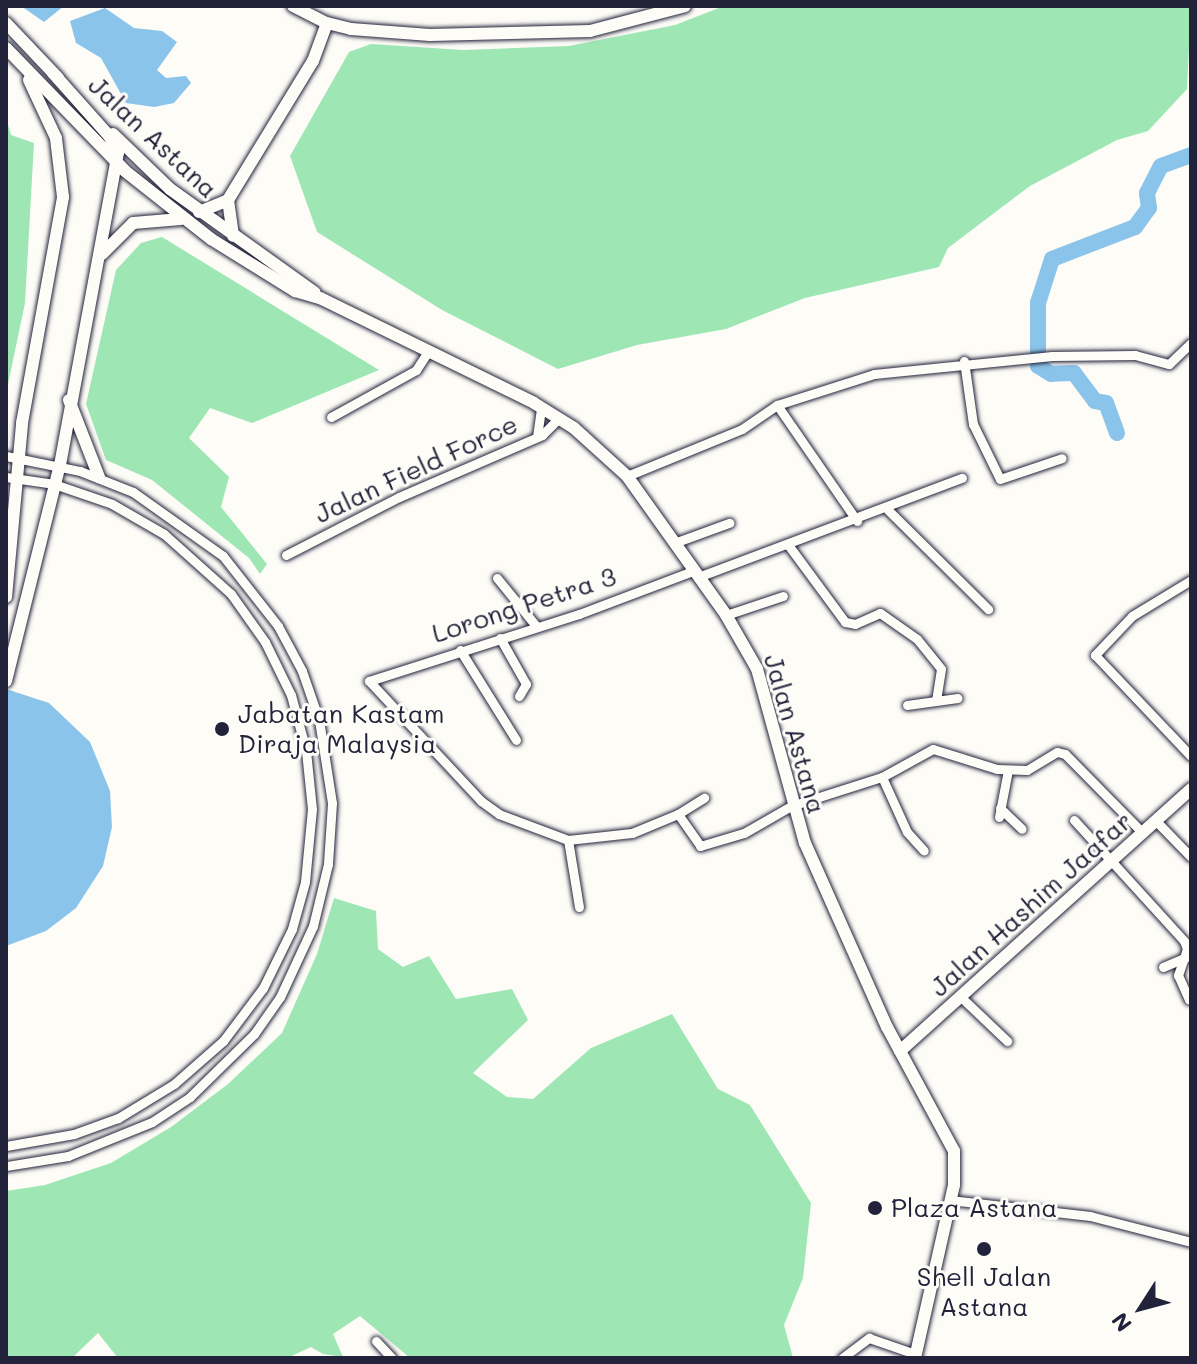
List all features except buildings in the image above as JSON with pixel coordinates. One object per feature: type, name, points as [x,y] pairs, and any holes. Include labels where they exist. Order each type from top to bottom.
[{"type":"main road","points":[[293,6],[327,23],[430,35],[590,31],[685,6]]},
{"type":"main road","name":"Jalan Astana","points":[[6,23],[149,170],[199,212],[320,298],[559,418],[627,476],[726,615],[757,669],[791,806],[885,1017],[954,1151],[950,1200],[915,1356]]},
{"type":"main road","points":[[199,212],[228,200],[313,61],[327,23]]},
{"type":"main road","name":"Jalan Astana","points":[[6,48],[116,162],[181,219],[295,291],[320,298]]},
{"type":"main road","points":[[6,597],[12,457],[63,197],[50,121],[16,58]]},
{"type":"main road","points":[[6,681],[60,465],[69,400],[116,162],[110,137],[53,73]]},
{"type":"main road","points":[[228,200],[234,237]]},
{"type":"main road","points":[[96,268],[105,246],[133,223],[181,219]]},
{"type":"main road","points":[[69,400],[99,477]]},
{"type":"main road","name":"Jalan Hashim Jaafar","points":[[902,1050],[1191,789]]},
{"type":"street","points":[[627,476],[742,429],[777,405],[874,374],[964,361],[1052,356],[1135,355],[1169,364],[1191,343]]},
{"type":"street","points":[[331,417],[416,370],[427,353]]},
{"type":"street","points":[[964,361],[973,424],[1000,479],[1062,458]]},
{"type":"street","points":[[777,405],[857,521]]},
{"type":"street","points":[[537,437],[541,407]]},
{"type":"street","name":"Jalan Field Force","points":[[286,555],[399,497],[537,437],[559,418]]},
{"type":"street","points":[[6,1166],[68,1156],[129,1134],[190,1097],[224,1068],[263,1022],[301,957],[328,864],[332,803],[319,720],[278,626],[248,583],[195,532],[99,477],[60,465],[12,457]]},
{"type":"street","points":[[6,1146],[74,1134],[118,1118],[174,1084],[223,1041],[263,988],[283,949],[305,882],[311,834],[310,780],[300,722],[279,667],[249,617],[211,572],[164,534],[112,504],[54,484],[12,477]]},
{"type":"street","name":"Lorong Petra 3","points":[[568,840],[499,814],[481,801],[369,681],[789,546],[888,510],[962,478]]},
{"type":"street","points":[[888,510],[988,609]]},
{"type":"street","points":[[674,543],[729,523]]},
{"type":"street","points":[[789,546],[845,622],[855,624],[880,613],[917,639],[941,669],[936,701]]},
{"type":"street","points":[[497,578],[537,627]]},
{"type":"street","points":[[1191,580],[1132,616],[1095,655],[1191,756]]},
{"type":"street","points":[[726,615],[783,596]]},
{"type":"street","points":[[500,638],[526,684],[519,696]]},
{"type":"street","points":[[460,650],[516,740]]},
{"type":"street","points":[[907,705],[958,698]]},
{"type":"street","points":[[678,814],[700,846],[744,833],[791,806],[882,777],[933,749],[1008,770],[1027,770],[1057,752],[1065,754],[1142,832]]},
{"type":"street","points":[[1008,770],[999,812],[1022,829]]},
{"type":"street","points":[[882,777],[907,832],[924,851]]},
{"type":"street","points":[[579,907],[568,840],[632,833],[678,814],[704,798]]},
{"type":"street","points":[[1074,820],[1184,941],[1188,957],[1178,975],[1189,1000]]},
{"type":"street","points":[[1156,821],[1191,857]]},
{"type":"street","points":[[1163,967],[1188,957]]},
{"type":"street","points":[[961,997],[1007,1041]]},
{"type":"street","points":[[950,1200],[1090,1216],[1191,1242]]},
{"type":"street","points":[[842,1358],[869,1338],[915,1356]]},
{"type":"street","points":[[376,1341],[392,1358]]},
{"type":"green space","points":[[724,6],[1191,6],[1187,89],[1148,131],[1117,140],[1030,186],[948,248],[939,267],[805,298],[726,329],[637,345],[558,369],[442,310],[317,232],[290,156],[349,52],[371,44],[463,50],[569,46],[675,25]]},
{"type":"green space","points":[[6,118],[11,135],[34,143],[25,303],[6,394]]},
{"type":"green space","points":[[162,237],[379,370],[252,423],[210,408],[189,438],[229,477],[221,507],[267,564],[260,574],[249,558],[152,480],[106,460],[86,404],[116,270],[141,243]]},
{"type":"green space","points":[[334,898],[376,911],[378,949],[403,967],[429,956],[456,999],[512,989],[528,1020],[473,1073],[507,1097],[533,1099],[591,1048],[672,1014],[718,1089],[750,1105],[811,1203],[803,1278],[784,1325],[793,1358],[410,1358],[360,1316],[333,1334],[343,1357],[323,1354],[311,1347],[287,1358],[118,1358],[98,1333],[72,1358],[6,1358],[6,1191],[45,1185],[111,1163],[171,1127],[228,1084],[282,1033],[317,954]]},
{"type":"water","points":[[21,6],[64,6],[44,22]]},
{"type":"water","points":[[105,8],[134,28],[162,31],[177,42],[157,70],[166,78],[186,76],[191,83],[174,103],[154,107],[126,103],[101,58],[76,43],[70,21]]},
{"type":"water","points":[[6,689],[49,703],[90,742],[110,791],[112,827],[103,866],[76,908],[46,931],[6,946]]},
{"type":"waterway","points":[[1117,433],[1106,403],[1095,401],[1074,373],[1051,374],[1038,366],[1038,303],[1052,259],[1135,227],[1149,208],[1147,193],[1161,166],[1191,155]]},
{"type":"place","name":"Jabatan Kastam Diraja Malaysia","points":[[222,729]]},
{"type":"place","name":"Plaza Astana","points":[[875,1208]]},
{"type":"place","name":"Shell Jalan Astana","points":[[984,1249]]}]
